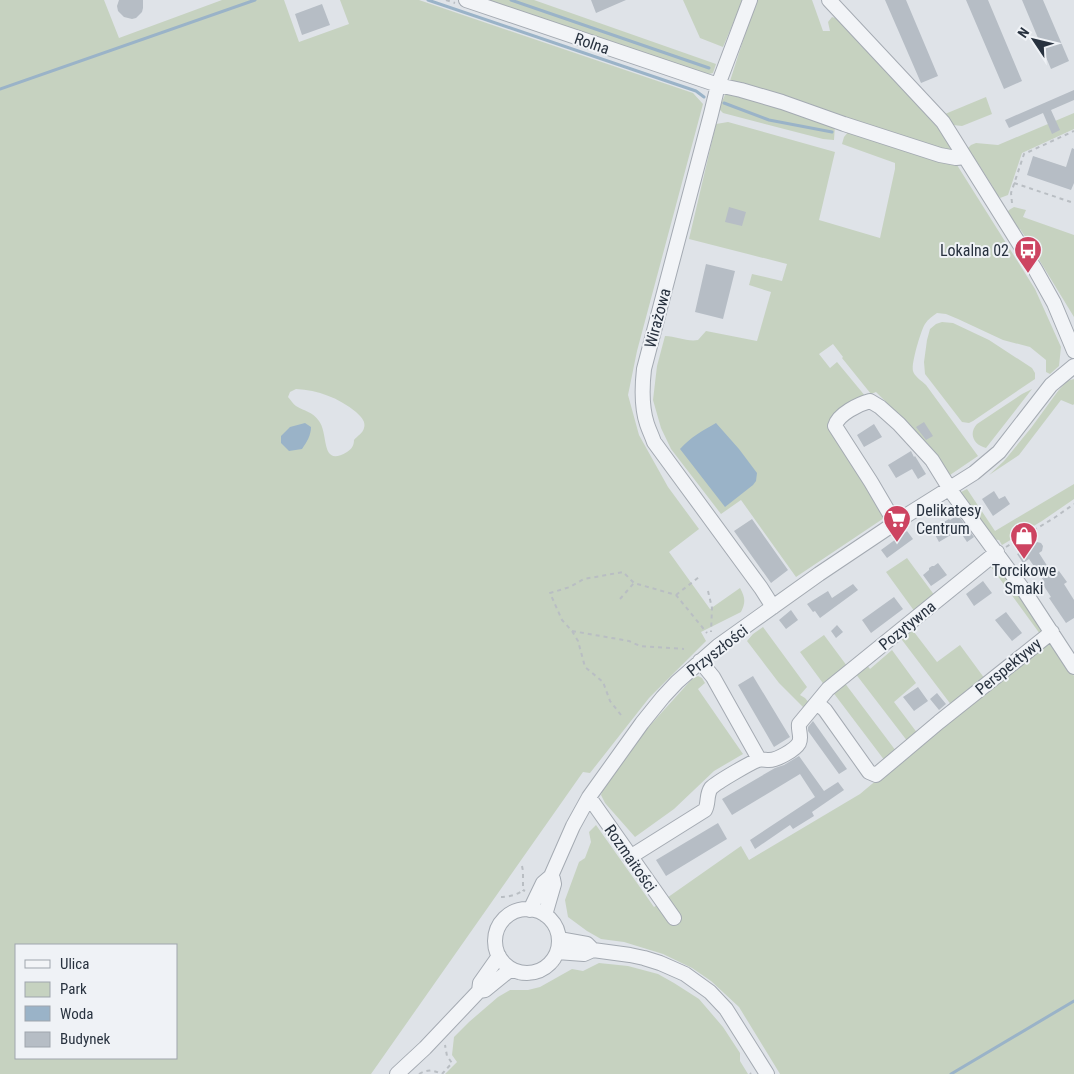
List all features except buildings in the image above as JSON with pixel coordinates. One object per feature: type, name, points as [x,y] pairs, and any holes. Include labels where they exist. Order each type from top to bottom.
[{"type":"street","name":"Rolna","points":[[466,0],[718,86],[741,90],[782,102],[940,155],[956,158],[965,157]]},
{"type":"street","name":"Wirażowa","points":[[750,0],[718,86],[644,369],[642,386],[646,423],[654,442],[757,582],[773,607]]},
{"type":"street","points":[[828,0],[936,114],[1035,269],[1054,303],[1074,351]]},
{"type":"street","name":"Przyszłości","points":[[530,910],[543,883],[552,876],[573,826],[589,797],[642,722],[677,682],[718,646],[819,574],[974,473],[995,456],[1051,385],[1074,366]]},
{"type":"street","name":"Perspektywy","points":[[818,701],[869,772],[876,775],[1052,632],[932,460],[899,424],[880,407],[870,401],[862,403],[840,416],[835,426],[895,523]]},
{"type":"street","name":"Pozytywna","points":[[760,759],[770,760],[778,758],[798,746],[800,739],[799,724],[828,689],[997,552]]},
{"type":"street","points":[[1052,632],[1074,667]]},
{"type":"street","points":[[630,857],[705,810],[711,788],[760,759],[721,694],[713,677],[700,661]]},
{"type":"street","name":"Rozmaitości","points":[[589,797],[674,918]]},
{"type":"street","name":"Przyszłości","points":[[545,915],[554,884],[552,876]]},
{"type":"street","points":[[479,990],[485,990],[512,974],[536,972],[549,964],[558,951],[555,925],[539,912],[521,910],[509,915],[500,924],[496,946],[499,956],[512,974]]},
{"type":"street","points":[[558,951],[587,944],[593,950],[630,955],[660,963],[685,974],[710,992],[726,1009],[767,1074]]},
{"type":"street","points":[[397,1074],[426,1048],[479,990],[480,983],[499,956]]},
{"type":"path","points":[[1012,202],[1011,193],[1024,154],[1074,131]]},
{"type":"path","points":[[1014,183],[1074,203]]},
{"type":"path","points":[[997,552],[1074,504]]},
{"type":"path","points":[[621,715],[610,701],[603,682],[584,667],[578,641],[562,620],[550,593],[570,587],[584,579],[623,572],[634,583],[676,595],[707,633]]},
{"type":"path","points":[[676,595],[699,577]]},
{"type":"path","points":[[620,599],[634,583]]},
{"type":"path","points":[[708,590],[712,608],[711,632]]},
{"type":"path","points":[[572,631],[629,642],[640,646],[684,649]]},
{"type":"path","points":[[522,866],[524,871],[523,890]]},
{"type":"path","points":[[523,890],[528,892]]},
{"type":"path","points":[[500,897],[520,893],[523,890]]},
{"type":"path","points":[[512,974],[536,979],[544,976],[558,951]]},
{"type":"path","points":[[418,1074],[430,1070],[442,1074],[452,1062],[447,1056],[446,1042]]},
{"type":"green space","points":[[0,0],[104,0],[119,38],[222,0],[284,0],[299,42],[349,24],[340,0],[419,0],[693,93],[703,104],[637,351],[628,395],[639,435],[668,487],[699,529],[669,552],[710,609],[740,588],[743,594],[744,605],[741,612],[701,632],[706,641],[649,698],[590,773],[583,772],[371,1074],[0,1074]],"holes":[[[296,389],[312,391],[335,399],[349,407],[364,421],[363,430],[347,452],[338,456],[333,456],[329,453],[322,427],[317,418],[296,406],[288,397],[290,392]]]},
{"type":"green space","points":[[480,0],[534,0],[716,64],[713,73],[705,75]]},
{"type":"green space","points":[[683,0],[743,0],[723,47],[700,38]]},
{"type":"green space","points":[[756,0],[812,0],[823,31],[830,31],[828,22],[832,17],[838,19],[938,128],[955,153],[730,81]]},
{"type":"green space","points":[[727,90],[835,125],[834,140],[823,139],[723,113],[719,109]]},
{"type":"green space","points":[[986,97],[992,114],[962,126],[953,125],[945,114]]},
{"type":"green space","points":[[1074,113],[1074,129],[1022,153],[1008,195],[996,198],[991,189],[993,187],[968,148],[976,143],[998,145]]},
{"type":"green space","points":[[728,122],[835,152],[819,220],[880,238],[895,163],[842,144],[844,137],[849,131],[957,165],[1035,289],[1061,347],[1059,366],[1050,374],[1046,372],[1046,360],[1030,347],[1003,340],[946,314],[937,313],[928,321],[923,327],[917,347],[913,371],[916,377],[926,385],[978,456],[950,475],[928,444],[876,392],[871,394],[833,344],[819,354],[830,368],[837,362],[866,397],[829,421],[887,516],[796,577],[741,500],[721,514],[671,449],[661,428],[653,400],[657,366],[665,336],[698,340],[706,331],[757,341],[771,292],[749,285],[752,274],[782,281],[787,264],[689,239],[716,124]]},
{"type":"green space","points":[[1014,207],[1026,210],[1023,217],[1074,235],[1074,317],[1024,235],[1020,229],[1017,231],[1007,213]]},
{"type":"green space","points":[[942,322],[953,323],[989,340],[1032,368],[1035,373],[1035,379],[973,421],[969,423],[962,422],[925,374],[924,362],[930,329]]},
{"type":"green space","points":[[1074,379],[1074,404],[1061,400],[1019,455],[989,475],[1004,461],[1058,391],[1067,381]]},
{"type":"green space","points":[[1032,389],[986,448],[976,442],[973,432],[977,424]]},
{"type":"green space","points":[[1074,484],[1074,499],[1002,545],[999,540],[991,539],[959,493],[967,489],[995,531]]},
{"type":"green space","points":[[907,558],[935,596],[915,612],[886,572]]},
{"type":"green space","points":[[994,560],[1042,626],[1042,633],[1040,634],[989,564]]},
{"type":"green space","points":[[763,627],[807,687],[800,695],[810,704],[806,710],[779,683],[747,641]]},
{"type":"green space","points":[[911,628],[937,662],[960,645],[985,679],[952,706],[899,636]]},
{"type":"green space","points":[[824,635],[847,666],[825,686],[800,652]]},
{"type":"green space","points":[[1051,638],[1074,676],[1074,1074],[780,1074],[739,1007],[711,981],[692,968],[663,954],[624,942],[601,939],[568,917],[565,900],[579,862],[585,858],[591,842],[589,832],[596,825],[654,907],[741,846],[749,860],[860,794]]},
{"type":"green space","points":[[892,650],[916,683],[894,702],[918,734],[908,742],[855,673],[866,664],[870,669]]},
{"type":"green space","points":[[698,676],[705,683],[698,689],[743,754],[714,771],[674,809],[635,837],[605,803],[601,795],[645,731],[692,679]]},
{"type":"green space","points":[[844,682],[896,751],[885,761],[832,691]]},
{"type":"green space","points":[[599,963],[628,966],[658,974],[699,999],[723,1027],[740,1053],[740,1061],[748,1074],[445,1074],[457,1062],[452,1055],[454,1037],[498,997],[510,990],[528,990],[540,987],[572,969],[583,971]]},
{"type":"water","points":[[305,423],[311,427],[307,441],[302,449],[289,451],[281,443],[281,436],[290,427]]},
{"type":"water","points":[[716,423],[757,473],[756,481],[753,485],[725,507],[680,449]]},
{"type":"waterway","points":[[0,89],[255,0]]},
{"type":"waterway","points":[[428,0],[696,91],[704,97]]},
{"type":"waterway","points":[[511,0],[709,68]]},
{"type":"waterway","points":[[724,103],[769,120],[832,132]]},
{"type":"waterway","points":[[951,1074],[1074,1001]]},
{"type":"place","name":"Lokalna 02","points":[[1028,274]]},
{"type":"place","name":"Delikatesy Centrum","points":[[897,543]]},
{"type":"place","name":"Torcikowe Smaki","points":[[1024,560]]}]
